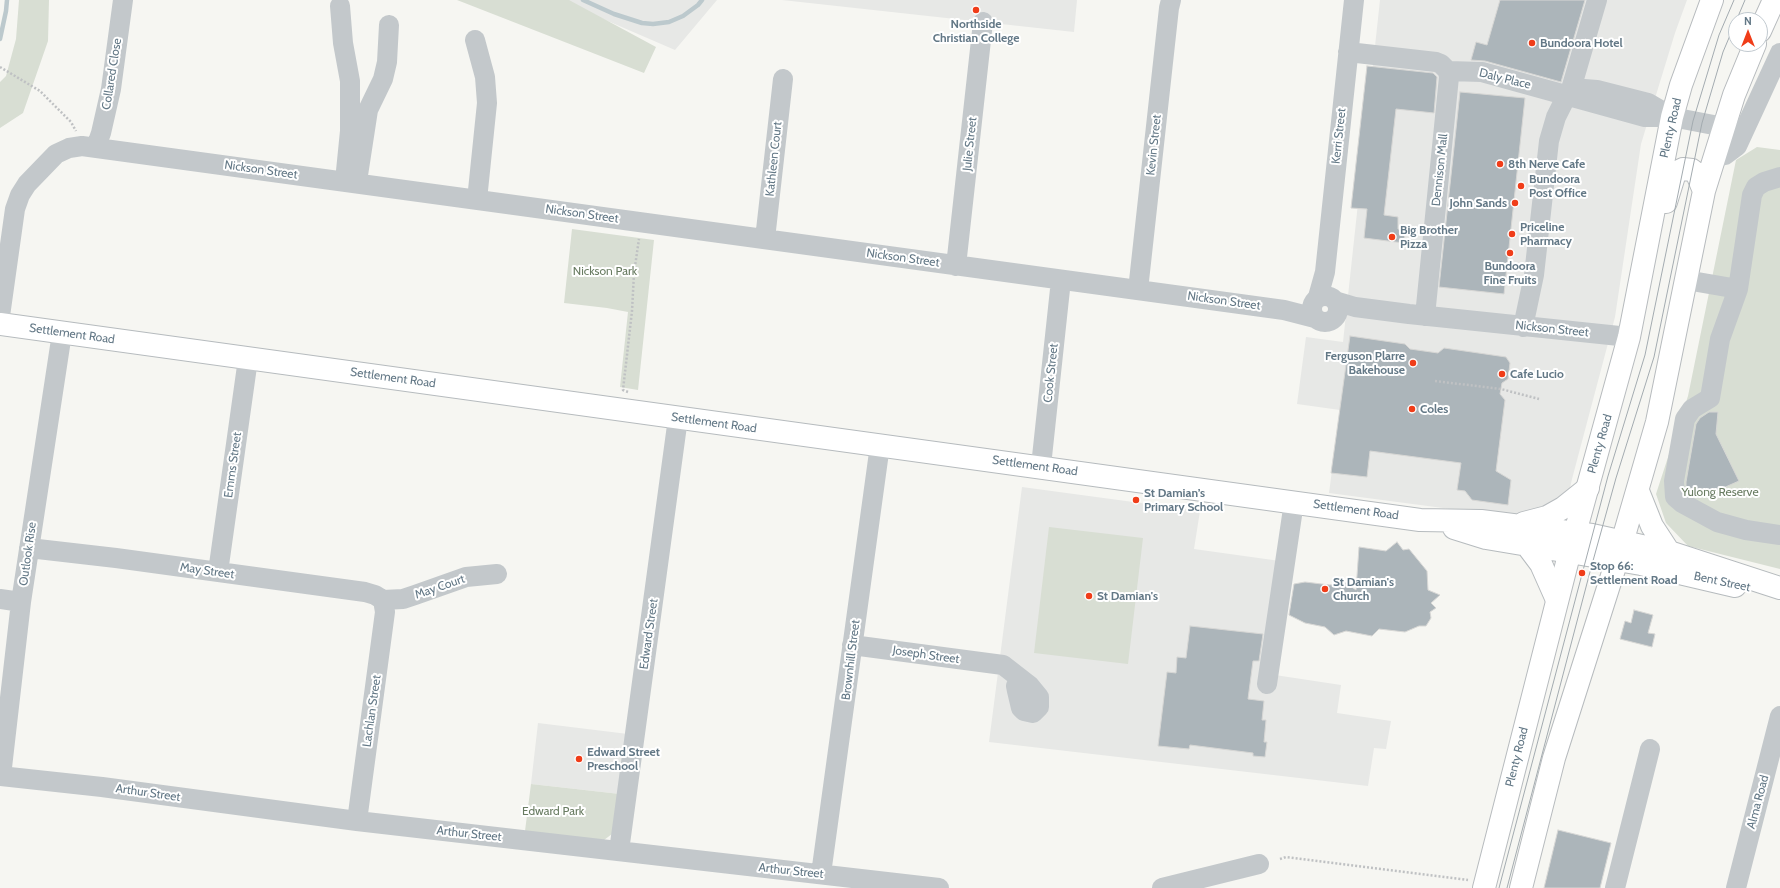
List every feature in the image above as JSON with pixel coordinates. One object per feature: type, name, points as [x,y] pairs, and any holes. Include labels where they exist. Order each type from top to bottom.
[{"type":"main road","name":"Plenty Road","points":[[1485,886],[1557,600],[1629,337],[1672,117],[1684,78],[1712,0]]},
{"type":"main road","points":[[1768,13],[1774,0]]},
{"type":"main road","points":[[1521,888],[1554,758],[1620,550],[1657,422],[1704,191],[1724,127],[1752,52]]},
{"type":"main road","points":[[1649,235],[1669,196],[1674,176],[1677,172],[1686,170],[1697,174],[1704,191]]},
{"type":"main road","name":"Settlement Road","points":[[0,324],[678,418],[1041,466],[1428,521],[1486,538],[1522,534],[1620,550]]},
{"type":"main road","points":[[1557,600],[1540,564],[1522,534],[1563,508],[1588,488]]},
{"type":"main road","points":[[1638,491],[1652,526],[1669,552]]},
{"type":"main road","name":"Bent Street","points":[[1620,550],[1669,552],[1780,588]]},
{"type":"main road","name":"Bent Street","points":[[1620,550],[1642,564],[1724,584],[1780,593]]},
{"type":"street","name":"Collared Close","points":[[89,147],[101,133],[111,89],[123,0]]},
{"type":"street","name":"Kevin Street","points":[[1138,290],[1168,8],[1171,0]]},
{"type":"street","name":"Kerri Street","points":[[1329,305],[1325,272],[1354,0]]},
{"type":"street","points":[[1523,327],[1534,275],[1549,141],[1556,117],[1565,99],[1569,96],[1597,0]]},
{"type":"street","points":[[340,6],[343,43],[350,81],[351,182]]},
{"type":"street","name":"Julie Street","points":[[956,266],[983,22]]},
{"type":"street","points":[[351,182],[368,110],[383,79],[387,62],[389,24]]},
{"type":"street","points":[[475,40],[485,77],[487,103],[477,200]]},
{"type":"street","name":"Daly Place","points":[[1348,52],[1436,62],[1442,64],[1448,71],[1482,72],[1569,96],[1583,102],[1645,117],[1672,117],[1724,127]]},
{"type":"street","points":[[1715,157],[1725,155],[1737,146],[1780,53]]},
{"type":"street","name":"Dennison Mall","points":[[1425,316],[1449,82],[1448,71]]},
{"type":"street","name":"Kathleen Court","points":[[765,239],[783,79]]},
{"type":"street","name":"Nickson Street","points":[[0,316],[14,217],[20,194],[37,173],[56,154],[69,148],[89,147],[1284,310],[1329,305],[1523,327],[1629,337]]},
{"type":"street","points":[[1780,177],[1764,182],[1756,187],[1752,195],[1738,289],[1720,339],[1710,398],[1692,409],[1685,419],[1674,492],[1675,498],[1682,503],[1717,522],[1738,529],[1780,535]]},
{"type":"street","name":"Cook Street","points":[[1041,466],[1061,280]]},
{"type":"street","points":[[1686,280],[1738,289]]},
{"type":"street","name":"Outlook Rise","points":[[1,776],[21,602],[62,332]]},
{"type":"street","name":"Emms Street","points":[[218,572],[248,358]]},
{"type":"street","name":"Edward Street","points":[[619,851],[678,418]]},
{"type":"street","name":"Brownhill Street","points":[[821,874],[880,445]]},
{"type":"street","points":[[1267,684],[1294,502]]},
{"type":"street","name":"May Street","points":[[29,548],[365,592],[375,594],[383,600]]},
{"type":"street","name":"May Court","points":[[383,600],[403,599],[415,596],[466,577],[497,574]]},
{"type":"street","points":[[0,600],[21,602]]},
{"type":"street","name":"Lachlan Street","points":[[357,822],[385,612],[383,600]]},
{"type":"street","name":"Joseph Street","points":[[852,645],[1000,665],[1007,667],[1019,679]]},
{"type":"street","name":"Alma Road","points":[[1736,888],[1780,716]]},
{"type":"street","points":[[1615,888],[1650,748]]},
{"type":"street","name":"Arthur Street","points":[[1,776],[102,787],[357,822],[939,888]]},
{"type":"street","points":[[1162,888],[1259,864]]},
{"type":"path","points":[[0,66],[40,91],[71,122],[89,147]]},
{"type":"path","points":[[632,394],[623,390],[632,311],[634,273],[640,236]]},
{"type":"path","points":[[1435,381],[1501,389],[1539,399]]},
{"type":"path","points":[[1280,859],[1286,857],[1485,886]]},
{"type":"shaded area","points":[[559,0],[717,0],[675,50]]},
{"type":"shaded area","name":"Northside Christian College","points":[[782,0],[1077,0],[1074,32]]},
{"type":"shaded area","points":[[1380,0],[1687,0],[1675,33],[1641,144],[1615,317],[1567,502],[1519,518],[1329,493],[1340,410],[1297,404],[1306,337],[1343,342]]},
{"type":"shaded area","points":[[1022,487],[1200,511],[1194,549],[1280,561],[1275,675],[1341,685],[1337,713],[1391,721],[1386,749],[1374,748],[1368,786],[989,742]]},
{"type":"shaded area","name":"Edward Street Preschool","points":[[538,723],[628,734],[620,794],[531,784]]},
{"type":"green space","points":[[19,0],[49,0],[48,41],[23,113],[0,128],[0,82],[6,76],[16,39]]},
{"type":"green space","points":[[457,0],[569,0],[656,47],[644,73]]},
{"type":"green space","name":"Yulong Reserve","points":[[1757,147],[1780,150],[1780,569],[1688,546],[1666,523],[1656,494],[1688,396],[1736,160]]},
{"type":"green space","name":"Nickson Park","points":[[572,229],[654,240],[638,390],[620,387],[628,312],[564,303]]},
{"type":"green space","name":"St Damian's","points":[[1049,527],[1143,538],[1128,664],[1034,653]]},
{"type":"green space","name":"Edward Park","points":[[531,784],[620,794],[612,834],[604,840],[525,831]]},
{"type":"building","name":"Bundoora Hotel","points":[[1500,0],[1585,0],[1561,82],[1485,61],[1471,60],[1476,42],[1487,45]]},
{"type":"building","points":[[1367,66],[1433,73],[1437,77],[1434,113],[1396,109],[1384,215],[1398,217],[1398,229],[1405,230],[1404,243],[1364,238],[1367,209],[1351,208]]},
{"type":"building","points":[[1460,92],[1525,98],[1504,294],[1439,287]]},
{"type":"building","points":[[1350,336],[1405,344],[1410,349],[1438,353],[1444,348],[1506,357],[1510,363],[1508,379],[1502,383],[1500,394],[1505,400],[1496,471],[1511,480],[1508,505],[1472,500],[1465,491],[1457,490],[1461,463],[1370,451],[1367,477],[1331,473]]},
{"type":"building","points":[[1709,412],[1718,412],[1716,434],[1739,481],[1705,496],[1686,491],[1686,482],[1696,424],[1700,418]]},
{"type":"building","name":"St Damian's Church","points":[[1397,542],[1403,550],[1409,549],[1427,571],[1428,590],[1440,595],[1431,603],[1436,608],[1430,612],[1431,618],[1426,626],[1419,626],[1405,632],[1379,629],[1372,636],[1346,631],[1334,635],[1325,627],[1305,623],[1289,615],[1294,584],[1305,582],[1330,585],[1343,581],[1356,590],[1359,547],[1386,551]]},
{"type":"building","points":[[1634,610],[1653,615],[1648,633],[1655,634],[1652,647],[1620,639],[1625,621],[1631,623]]},
{"type":"building","points":[[1190,626],[1263,634],[1259,661],[1253,661],[1248,699],[1264,701],[1262,720],[1266,720],[1264,742],[1267,742],[1265,757],[1253,756],[1253,753],[1190,745],[1189,749],[1158,746],[1167,672],[1176,673],[1177,657],[1186,658]]},
{"type":"building","points":[[1558,830],[1611,843],[1600,888],[1544,888]]},
{"type":"waterway","points":[[0,39],[7,0]]},
{"type":"waterway","points":[[583,0],[614,14],[642,23],[653,24],[669,22],[683,16],[698,5],[702,0]]},
{"type":"tram line","points":[[1499,888],[1608,476],[1645,355],[1693,121],[1719,35],[1734,0]]},
{"type":"tram line","points":[[1507,888],[1591,568],[1616,478],[1654,357],[1702,123],[1723,52],[1745,0]]},
{"type":"place","name":"Northside Christian College","points":[[976,10]]},
{"type":"place","name":"Bundoora Hotel","points":[[1532,43]]},
{"type":"place","name":"8th Nerve Cafe","points":[[1500,164]]},
{"type":"place","name":"Bundoora Post Office","points":[[1521,186]]},
{"type":"place","name":"John Sands","points":[[1515,203]]},
{"type":"place","name":"Priceline Pharmacy","points":[[1512,234]]},
{"type":"place","name":"Big Brother Pizza","points":[[1392,237]]},
{"type":"place","name":"Bundoora Fine Fruits","points":[[1510,253]]},
{"type":"place","name":"Ferguson Plarre Bakehouse","points":[[1413,363]]},
{"type":"place","name":"Cafe Lucio","points":[[1502,374]]},
{"type":"place","name":"Coles","points":[[1412,409]]},
{"type":"place","name":"St Damian’s Primary School","points":[[1136,500]]},
{"type":"place","name":"Stop 66: Settlement Road","points":[[1582,573]]},
{"type":"place","name":"St Damian's Church","points":[[1325,589]]},
{"type":"place","name":"St Damian's","points":[[1089,596]]},
{"type":"place","name":"Edward Street Preschool","points":[[579,759]]}]
